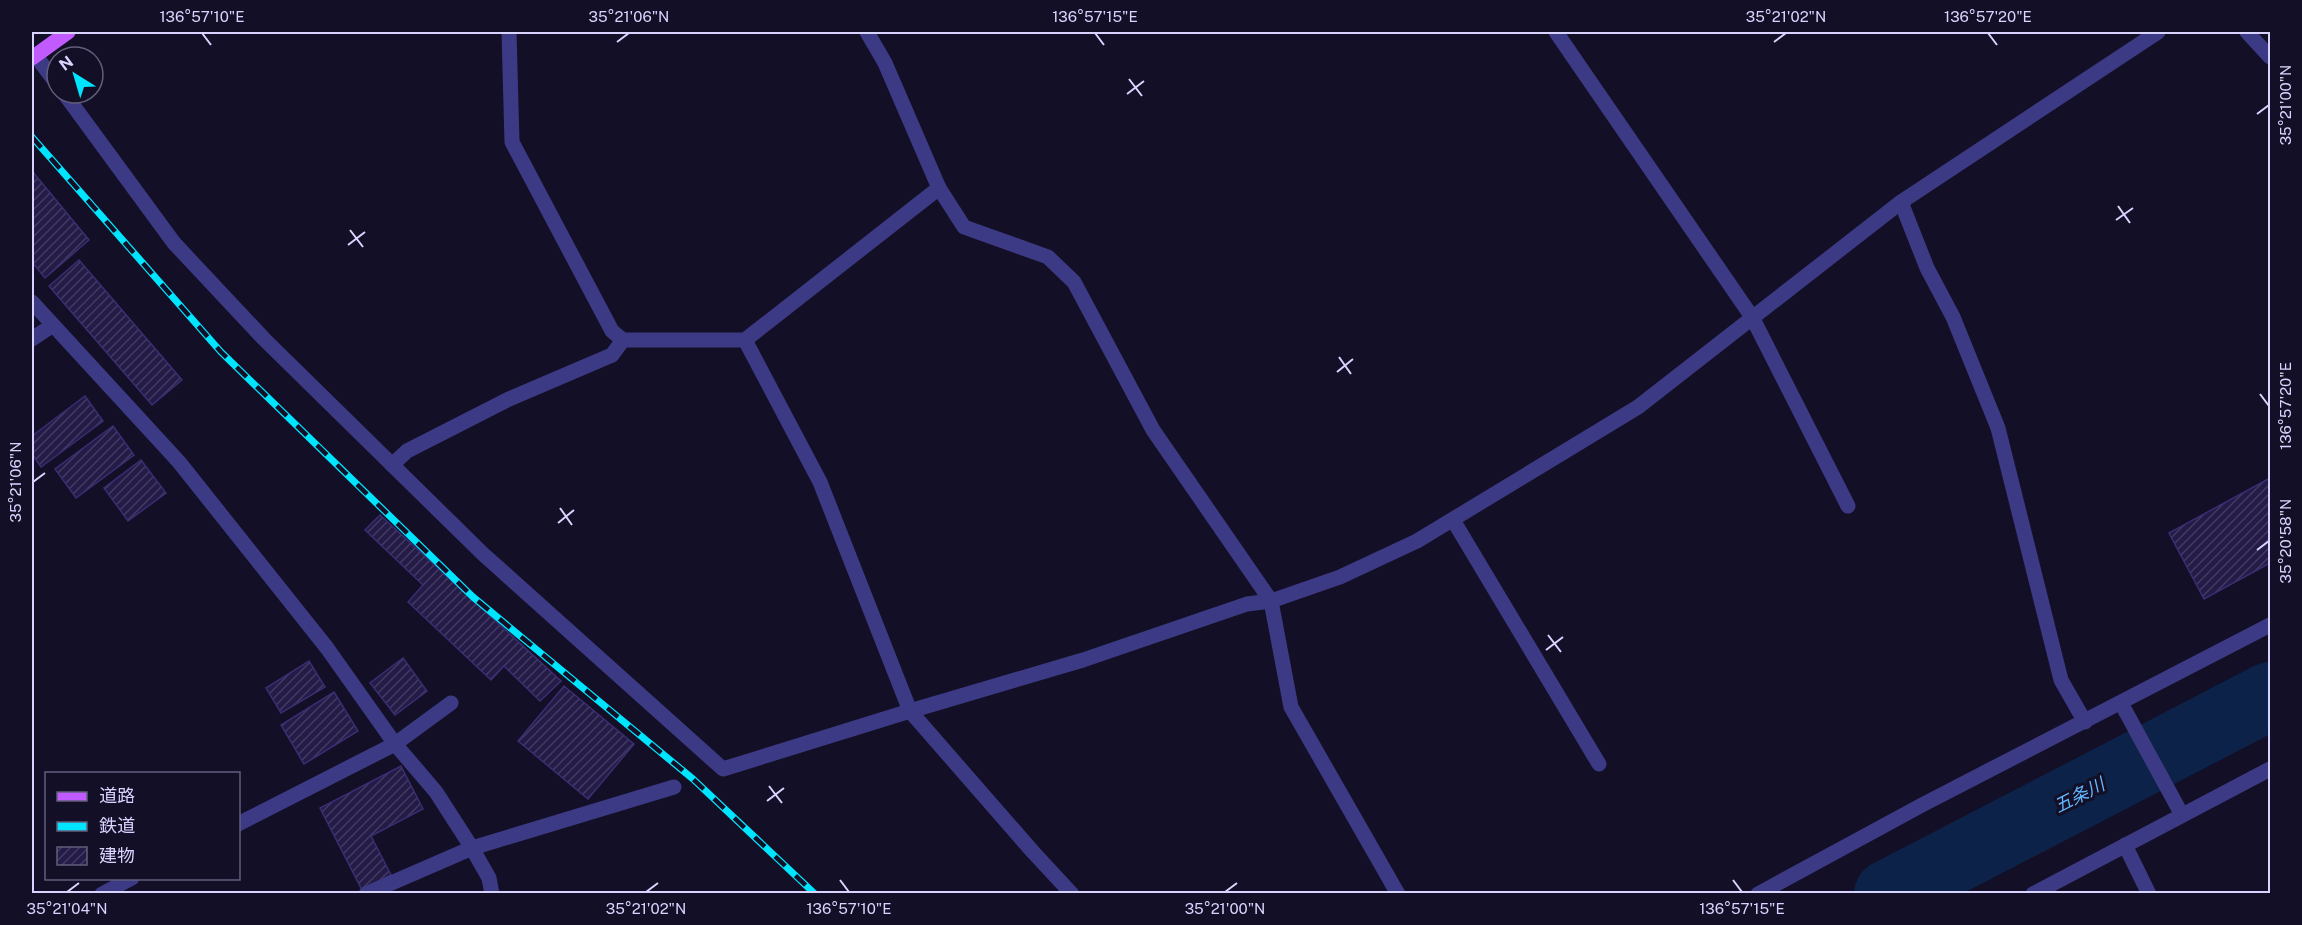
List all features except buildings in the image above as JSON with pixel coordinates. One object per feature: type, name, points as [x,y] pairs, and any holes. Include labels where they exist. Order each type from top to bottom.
[{"type":"main road","points":[[34,57],[68,32]]},
{"type":"street","points":[[509,32],[512,142],[612,331],[622,340],[745,340],[939,188]]},
{"type":"street","points":[[867,32],[885,63],[939,188],[964,226],[1048,257],[1074,282],[1153,430],[1271,601],[1291,707],[1398,894]]},
{"type":"street","points":[[1557,32],[1752,317],[1848,506]]},
{"type":"street","points":[[73,105],[174,243],[264,339],[483,554],[723,769],[1083,660],[1247,604],[1271,601],[1340,577],[1417,541],[1638,407],[1901,202],[2158,32]]},
{"type":"street","points":[[2247,32],[2271,57]]},
{"type":"street","points":[[34,57],[45,70]]},
{"type":"street","points":[[1901,202],[1927,268],[1953,317],[1998,428],[2061,680],[2085,722]]},
{"type":"street","points":[[32,302],[180,462],[327,648],[395,744],[436,792],[489,878],[492,894]]},
{"type":"street","points":[[32,339],[53,325]]},
{"type":"street","points":[[392,465],[407,451],[509,399],[612,355],[622,340]]},
{"type":"street","points":[[745,340],[820,482],[910,711],[1072,894]]},
{"type":"street","points":[[1453,520],[1599,764]]},
{"type":"street","points":[[1758,894],[1922,804],[2271,625]]},
{"type":"street","points":[[240,823],[395,744],[451,703]]},
{"type":"street","points":[[2121,703],[2182,815]]},
{"type":"street","points":[[2033,894],[2271,769]]},
{"type":"street","points":[[366,894],[472,848],[674,787]]},
{"type":"street","points":[[2125,845],[2149,894]]},
{"type":"street","points":[[102,894],[130,880]]},
{"type":"waterway","name":"五条川","points":[[1888,894],[2270,696]]},
{"type":"railway","points":[[32,137],[221,352],[473,597],[693,779],[815,894]]}]
